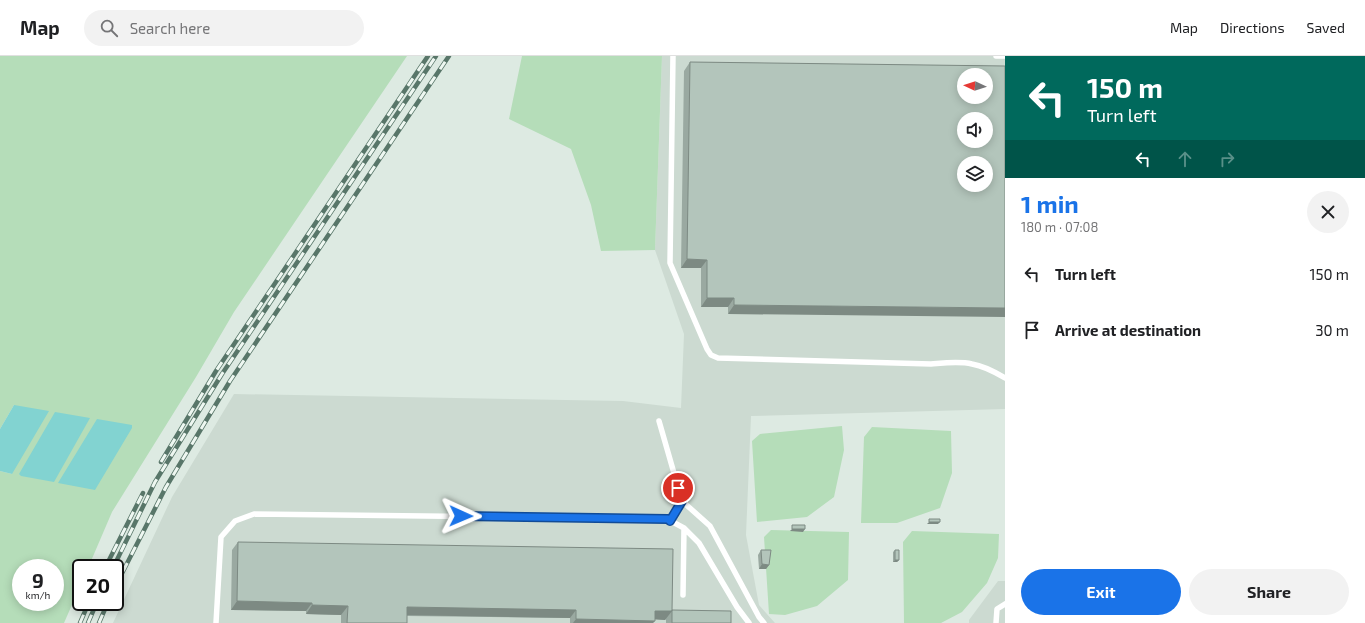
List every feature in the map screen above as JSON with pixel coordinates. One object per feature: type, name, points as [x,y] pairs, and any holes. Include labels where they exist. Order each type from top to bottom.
[{"type":"lane","points":[[673,56],[670,263],[707,349],[711,355],[718,358],[931,364],[961,363],[972,364],[987,369],[1005,378]]},
{"type":"lane","points":[[996,56],[1005,56]]},
{"type":"lane","points":[[659,421],[682,501],[710,526],[759,617],[764,623]]},
{"type":"lane","points":[[670,521],[682,501]]},
{"type":"lane","points":[[216,623],[221,537],[235,521],[254,514],[668,519],[684,528],[699,543],[736,607],[749,623]]},
{"type":"lane","points":[[683,595],[684,528]]},
{"type":"lane","points":[[996,623],[997,609],[1005,604]]},
{"type":"shaded area","points":[[662,56],[1005,56],[1005,409],[751,416],[746,535],[759,605],[775,623],[113,623],[119,611],[124,611],[124,600],[172,497],[234,394],[623,401],[681,408],[684,334],[655,250]]},
{"type":"shaded area","points":[[998,581],[1005,581],[1005,623],[969,623],[969,620]]},
{"type":"green space","points":[[0,56],[407,56],[234,312],[196,377],[112,512],[92,559],[72,559],[72,605],[64,623],[0,623],[0,471],[12,474],[14,405],[0,429]]},
{"type":"green space","points":[[522,56],[662,56],[655,250],[601,251],[591,205],[571,149],[509,119]]},
{"type":"green space","points":[[842,426],[844,450],[834,497],[807,517],[757,522],[752,441],[760,434]]},
{"type":"green space","points":[[872,427],[951,431],[952,473],[940,508],[897,523],[861,523],[864,437]]},
{"type":"green space","points":[[771,530],[849,532],[848,580],[817,606],[785,615],[769,614],[764,537]]},
{"type":"green space","points":[[912,531],[999,534],[998,558],[987,583],[962,612],[941,623],[904,623],[903,542]]},
{"type":"water","points":[[14,405],[49,411],[12,474],[0,471],[0,429]]},
{"type":"water","points":[[55,412],[90,418],[54,482],[21,476],[19,474]]},
{"type":"water","points":[[97,419],[132,425],[132,428],[95,490],[58,483]]},
{"type":"building","points":[[690,62],[1005,66],[1005,308],[734,305],[734,298],[707,298],[707,260],[687,259]]},
{"type":"building","points":[[929,519],[940,519],[940,522],[929,522]]},
{"type":"building","points":[[792,525],[805,525],[805,529],[792,529]]},
{"type":"building","points":[[238,542],[673,549],[672,611],[655,611],[655,621],[576,619],[576,610],[407,607],[407,623],[347,623],[348,606],[312,605],[312,603],[237,601]]},
{"type":"building","points":[[761,550],[771,550],[769,565],[762,564]]},
{"type":"building","points":[[895,550],[899,550],[899,560],[895,560]]},
{"type":"building","points":[[672,610],[731,611],[731,623],[672,623]]},
{"type":"railway","points":[[161,462],[216,371],[428,56]]},
{"type":"railway","points":[[117,559],[155,482],[222,374],[436,56]]},
{"type":"railway","points":[[124,569],[166,487],[230,381],[449,56]]},
{"type":"railway","points":[[110,559],[143,493]]},
{"type":"railway","points":[[80,623],[85,611]]},
{"type":"railway","points":[[88,623],[93,611]]},
{"type":"railway","points":[[99,623],[104,611]]},
{"type":"route","points":[[461,516],[668,519],[670,521],[682,501],[678,488]]}]
